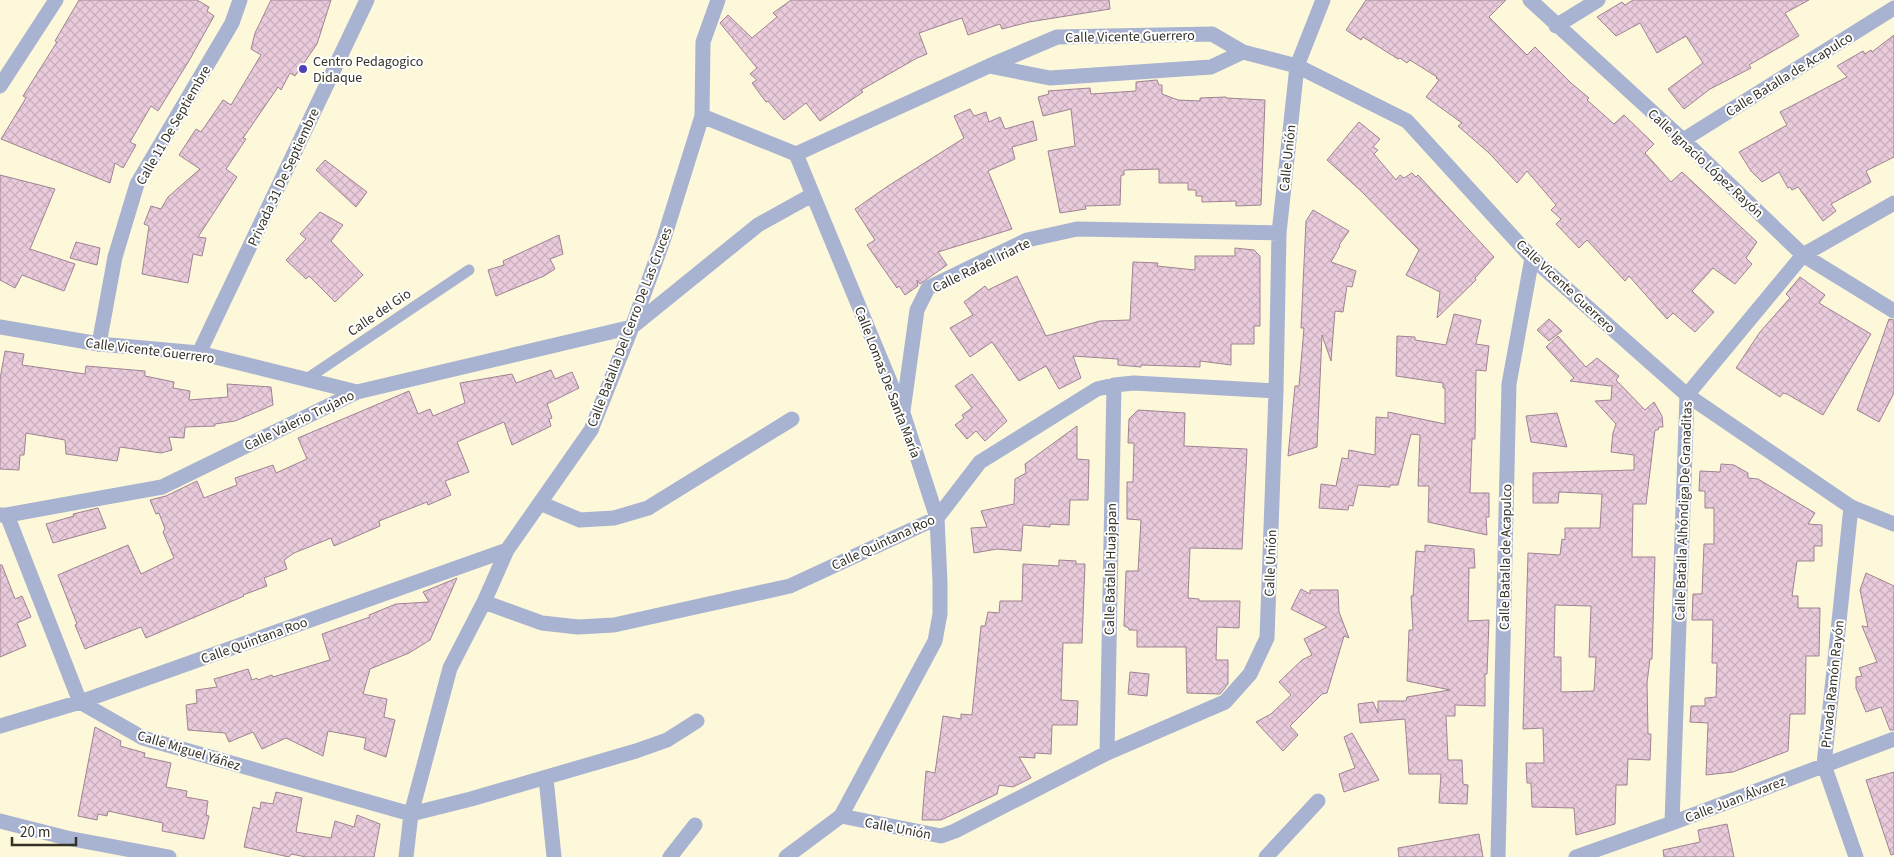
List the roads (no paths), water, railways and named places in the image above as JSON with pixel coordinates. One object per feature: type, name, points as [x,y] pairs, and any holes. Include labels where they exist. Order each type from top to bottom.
[{"type":"street","points":[[0,86],[56,0]]},
{"type":"street","name":"Calle 11 De Septiembre","points":[[99,344],[115,257],[137,184],[232,23],[240,0]]},
{"type":"street","name":"Privada 31 De Septiembre","points":[[199,353],[367,0]]},
{"type":"street","name":"Calle Batalla Del Cerro De Las Cruces","points":[[406,857],[411,814],[450,668],[484,602],[507,550],[591,430],[632,327],[664,238],[702,116],[703,42],[718,0]]},
{"type":"street","name":"Calle Unión","points":[[841,816],[941,836],[955,831],[1106,753],[1225,702],[1250,674],[1267,638],[1276,391],[1279,233],[1297,66],[1323,0]]},
{"type":"street","name":"Calle Ignacio López Rayón","points":[[1530,0],[1556,26],[1683,140],[1803,255],[1894,311]]},
{"type":"street","points":[[1556,26],[1598,0]]},
{"type":"street","name":"Calle Batalla de Acapulco","points":[[1683,140],[1894,8]]},
{"type":"street","name":"Calle Vicente Guerrero","points":[[796,154],[1056,37],[1212,34],[1242,52],[1297,66],[1407,121],[1532,258],[1686,395],[1851,507],[1894,524]]},
{"type":"street","points":[[989,66],[1050,78],[1210,67],[1242,52]]},
{"type":"street","points":[[702,116],[796,154]]},
{"type":"street","name":"Calle Lomas De Santa María","points":[[796,154],[903,413],[937,518],[940,614],[935,641],[841,816]]},
{"type":"street","points":[[632,327],[758,225],[812,195]]},
{"type":"street","name":"Calle Batalla Alhóndiga De Granaditas","points":[[1672,823],[1686,395],[1803,255],[1894,203]]},
{"type":"street","name":"Calle Rafael Iriarte","points":[[903,413],[917,310],[928,288],[1028,240],[1077,229],[1279,233]]},
{"type":"street","name":"Calle Batalla de Acapulco","points":[[1498,857],[1509,384],[1532,258]]},
{"type":"street","name":"Calle Vicente Guerrero","points":[[0,327],[99,344],[199,353],[357,392]]},
{"type":"street","name":"Calle Valerio Trujano","points":[[3,515],[162,487],[357,392],[632,327]]},
{"type":"street","name":"Calle Quintana Roo","points":[[484,602],[542,623],[578,627],[614,626],[790,586],[937,518],[980,462],[1097,389],[1134,382],[1276,391]]},
{"type":"street","name":"Calle Batalla Huajapan","points":[[1106,753],[1114,385]]},
{"type":"street","points":[[540,502],[580,520],[614,518],[648,508],[792,419]]},
{"type":"street","name":"Privada Ramón Rayón","points":[[1851,507],[1824,765],[1856,857]]},
{"type":"street","points":[[3,515],[80,702]]},
{"type":"street","name":"Calle Quintana Roo","points":[[0,726],[80,702],[507,550]]},
{"type":"street","name":"Calle Miguel Yáñez","points":[[80,702],[143,738],[411,814]]},
{"type":"street","points":[[411,814],[546,778],[667,740],[697,721]]},
{"type":"street","name":"Calle Juan Álvarez","points":[[1576,857],[1672,823],[1894,739]]},
{"type":"street","points":[[546,778],[554,857]]},
{"type":"street","points":[[1266,857],[1318,801]]},
{"type":"street","points":[[786,857],[841,816]]},
{"type":"street","points":[[0,821],[67,838],[169,857]]},
{"type":"street","points":[[670,857],[695,826]]},
{"type":"lane","name":"Calle del Gio","points":[[305,380],[469,270]]},
{"type":"place","name":"Centro Pedagogico Didaque","points":[[303,69]]}]
